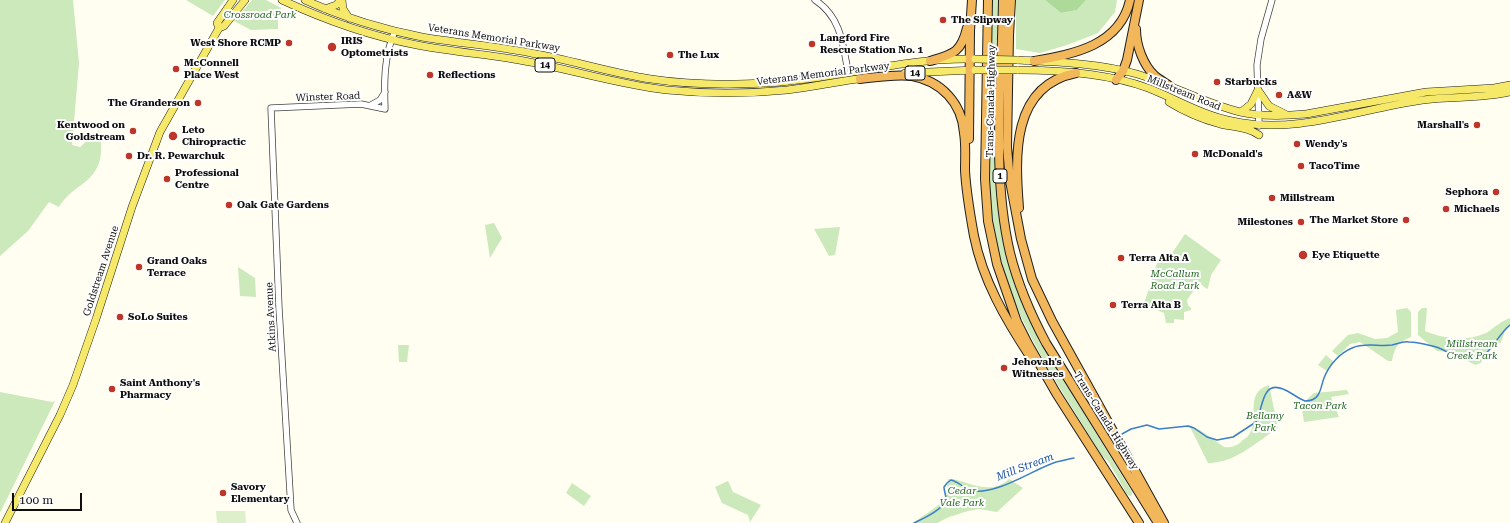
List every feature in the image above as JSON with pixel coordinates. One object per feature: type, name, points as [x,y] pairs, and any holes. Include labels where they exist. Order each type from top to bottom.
[{"type":"highway","points":[[970,208],[972,0]]},
{"type":"highway","name":"Trans-Canada Highway","points":[[988,0],[984,158],[986,197],[992,242],[1003,283],[1028,344],[1056,392],[1140,523]]},
{"type":"highway","name":"Trans-Canada Highway","points":[[1003,0],[1000,180],[1005,227],[1015,271],[1032,317],[1046,343],[1158,523]]},
{"type":"highway","points":[[1011,0],[1008,147],[1010,181],[1020,239],[1032,279],[1043,302],[1086,384],[1164,523]]},
{"type":"highway","points":[[1034,61],[1063,56],[1097,44],[1115,29],[1127,11],[1130,0]]},
{"type":"highway","points":[[1116,80],[1123,71],[1139,0]]},
{"type":"highway","points":[[930,61],[956,50],[964,40],[971,12]]},
{"type":"highway","points":[[1136,17],[1138,46],[1144,62],[1154,75],[1171,87]]},
{"type":"highway","points":[[1043,302],[1027,253],[1020,215],[1016,177],[1017,144],[1022,121],[1033,101],[1046,86],[1055,80],[1062,76],[1076,73]]},
{"type":"highway","points":[[860,78],[911,76],[934,83],[952,98],[962,119],[964,132],[965,170],[974,237],[988,282],[999,306],[1046,383],[1056,392]]},
{"type":"main road","name":"Goldstream Avenue","points":[[219,28],[217,23],[233,0]]},
{"type":"main road","name":"Goldstream Avenue","points":[[5,523],[60,415],[73,385],[132,207],[160,132],[219,28],[224,26],[245,0]]},
{"type":"main road","name":"Veterans Memorial Parkway","points":[[282,0],[348,26],[391,39],[534,63],[642,87],[686,92],[764,92],[814,86],[860,78],[909,73],[972,70]]},
{"type":"main road","name":"Veterans Memorial Parkway","points":[[305,0],[350,18],[395,31],[450,41],[533,53],[626,74],[683,83],[725,85],[769,83],[930,61],[972,59]]},
{"type":"main road","points":[[325,9],[336,5],[342,0]]},
{"type":"main road","points":[[342,0],[343,9],[350,18]]},
{"type":"main road","name":"Millstream Road","points":[[972,59],[1089,64],[1123,71],[1212,103],[1241,112],[1259,115],[1289,115],[1317,112],[1370,101],[1426,92],[1494,88],[1510,85]]},
{"type":"main road","name":"Millstream Road","points":[[972,70],[1017,70],[1076,73],[1116,80],[1146,88],[1210,115],[1260,126],[1294,125],[1422,100],[1510,92]]},
{"type":"main road","points":[[1146,88],[1178,107],[1199,117],[1221,124],[1251,130],[1259,135]]},
{"type":"main road","points":[[1241,112],[1251,104],[1258,90],[1269,106],[1289,115]]},
{"type":"street","points":[[815,0],[830,13],[838,27],[848,72]]},
{"type":"street","points":[[1260,126],[1258,55],[1272,0]]},
{"type":"street","points":[[371,105],[380,100],[385,92],[384,73],[391,39],[395,31]]},
{"type":"street","name":"Winster Road","points":[[271,108],[362,104],[385,109],[385,92]]},
{"type":"street","name":"Atkins Avenue","points":[[271,108],[279,308],[291,510],[297,523]]},
{"type":"green space","points":[[0,0],[73,0],[79,63],[72,145],[80,147],[99,130],[101,152],[98,165],[91,177],[74,190],[59,207],[49,202],[28,231],[0,256]]},
{"type":"green space","points":[[186,0],[225,0],[213,16]]},
{"type":"green space","name":"Crossroad Park","points":[[252,0],[266,0],[281,8],[278,29],[251,30],[234,21]]},
{"type":"green space","points":[[993,0],[999,0],[998,37],[996,41],[996,51],[990,51]]},
{"type":"green space","points":[[1016,0],[1045,0],[1061,13],[1077,10],[1086,0],[1117,0],[1115,12],[1098,33],[1067,45],[1040,53],[1016,49]]},
{"type":"green space","points":[[1045,0],[1086,0],[1077,10],[1061,13]]},
{"type":"green space","points":[[989,75],[997,75],[993,121],[996,133],[1000,220],[1010,267],[1019,294],[1047,353],[1132,492],[1132,495],[1130,496],[1127,494],[1108,461],[1102,456],[1049,369],[1033,341],[1008,284],[998,254],[990,205],[988,168]]},
{"type":"green space","points":[[494,223],[502,238],[490,258],[485,225]]},
{"type":"green space","points":[[840,227],[835,255],[829,256],[814,229]]},
{"type":"green space","name":"McCallum Road Park","points":[[1185,234],[1221,260],[1211,275],[1208,288],[1207,289],[1199,283],[1187,300],[1191,310],[1184,312],[1184,320],[1174,319],[1174,323],[1166,323],[1164,313],[1152,308],[1143,307],[1160,254],[1168,259]]},
{"type":"green space","points":[[238,267],[255,278],[256,297],[240,296]]},
{"type":"green space","points":[[1407,308],[1411,312],[1411,337],[1397,346],[1392,361],[1388,361],[1360,342],[1350,344],[1338,356],[1332,351],[1348,335],[1358,333],[1375,339],[1387,338],[1398,332],[1396,310]]},
{"type":"green space","name":"Millstream Creek Park","points":[[1422,308],[1427,308],[1425,331],[1448,338],[1470,338],[1478,336],[1488,332],[1501,322],[1510,318],[1510,325],[1505,331],[1501,342],[1494,348],[1485,352],[1481,363],[1475,365],[1451,352],[1437,351],[1418,335],[1418,312]]},
{"type":"green space","points":[[398,345],[409,345],[407,362],[399,362]]},
{"type":"green space","points":[[1326,355],[1334,362],[1327,371],[1318,365]]},
{"type":"green space","name":"Bellamy Park","points":[[1269,385],[1278,428],[1237,456],[1228,460],[1208,463],[1189,425],[1200,430],[1224,447],[1238,445],[1247,437],[1252,429],[1256,394],[1261,389]]},
{"type":"green space","name":"Tacon Park","points":[[1347,390],[1349,394],[1331,397],[1339,417],[1304,422],[1301,402],[1304,402],[1314,393]]},
{"type":"green space","points":[[0,392],[52,402],[55,401],[0,513]]},
{"type":"green space","name":"Cedar Vale Park","points":[[948,479],[982,487],[989,487],[1002,484],[1009,479],[1023,488],[997,512],[979,509],[949,517],[937,523],[913,523],[943,502],[946,496]]},
{"type":"green space","points":[[728,481],[733,492],[761,505],[750,522],[748,515],[722,503],[715,487]]},
{"type":"green space","points":[[572,483],[591,496],[584,506],[566,493]]},
{"type":"green space","points":[[216,511],[245,511],[246,523],[217,523]]},
{"type":"waterway","name":"Mill Stream","points":[[1122,434],[1131,429],[1147,425],[1159,429],[1188,426],[1194,428],[1207,437],[1217,440],[1233,437],[1256,422],[1264,398],[1270,389],[1276,387],[1283,389],[1305,401],[1315,398],[1318,395],[1326,373],[1332,364],[1339,356],[1352,348],[1362,345],[1392,345],[1412,342],[1436,347],[1461,358],[1471,360],[1482,357],[1510,325]]},
{"type":"waterway","name":"Mill Stream","points":[[914,523],[938,510],[945,503],[946,499],[944,487],[951,480],[970,490],[983,491],[994,489],[1015,481],[1056,462],[1074,458]]},
{"type":"place","name":"The Slipway","points":[[943,20]]},
{"type":"place","name":"West Shore RCMP","points":[[289,43]]},
{"type":"place","name":"Langford Fire Rescue Station No. 1","points":[[812,44]]},
{"type":"place","name":"IRIS Optometrists","points":[[332,47]]},
{"type":"place","name":"The Lux","points":[[670,55]]},
{"type":"place","name":"McConnell Place West","points":[[176,69]]},
{"type":"place","name":"Reflections","points":[[430,75]]},
{"type":"place","name":"Starbucks","points":[[1217,82]]},
{"type":"place","name":"A&W","points":[[1279,95]]},
{"type":"place","name":"The Granderson","points":[[198,103]]},
{"type":"place","name":"Marshall's","points":[[1477,125]]},
{"type":"place","name":"Kentwood on Goldstream","points":[[133,131]]},
{"type":"place","name":"Leto Chiropractic","points":[[173,136]]},
{"type":"place","name":"Wendy's","points":[[1297,144]]},
{"type":"place","name":"McDonald's","points":[[1195,154]]},
{"type":"place","name":"Dr. R. Pewarchuk","points":[[129,156]]},
{"type":"place","name":"TacoTime","points":[[1301,166]]},
{"type":"place","name":"Professional Centre","points":[[167,179]]},
{"type":"place","name":"Sephora","points":[[1496,192]]},
{"type":"place","name":"Millstream","points":[[1272,198]]},
{"type":"place","name":"Oak Gate Gardens","points":[[229,205]]},
{"type":"place","name":"Michaels","points":[[1446,209]]},
{"type":"place","name":"The Market Store","points":[[1406,220]]},
{"type":"place","name":"Milestones","points":[[1301,222]]},
{"type":"place","name":"Eye Etiquette","points":[[1303,255]]},
{"type":"place","name":"Terra Alta A","points":[[1121,258]]},
{"type":"place","name":"Grand Oaks Terrace","points":[[139,267]]},
{"type":"place","name":"Terra Alta B","points":[[1113,305]]},
{"type":"place","name":"SoLo Suites","points":[[120,317]]},
{"type":"place","name":"Jehovah's Witnesses","points":[[1004,368]]},
{"type":"place","name":"Saint Anthony's Pharmacy","points":[[112,389]]},
{"type":"place","name":"Savory Elementary","points":[[223,493]]}]
